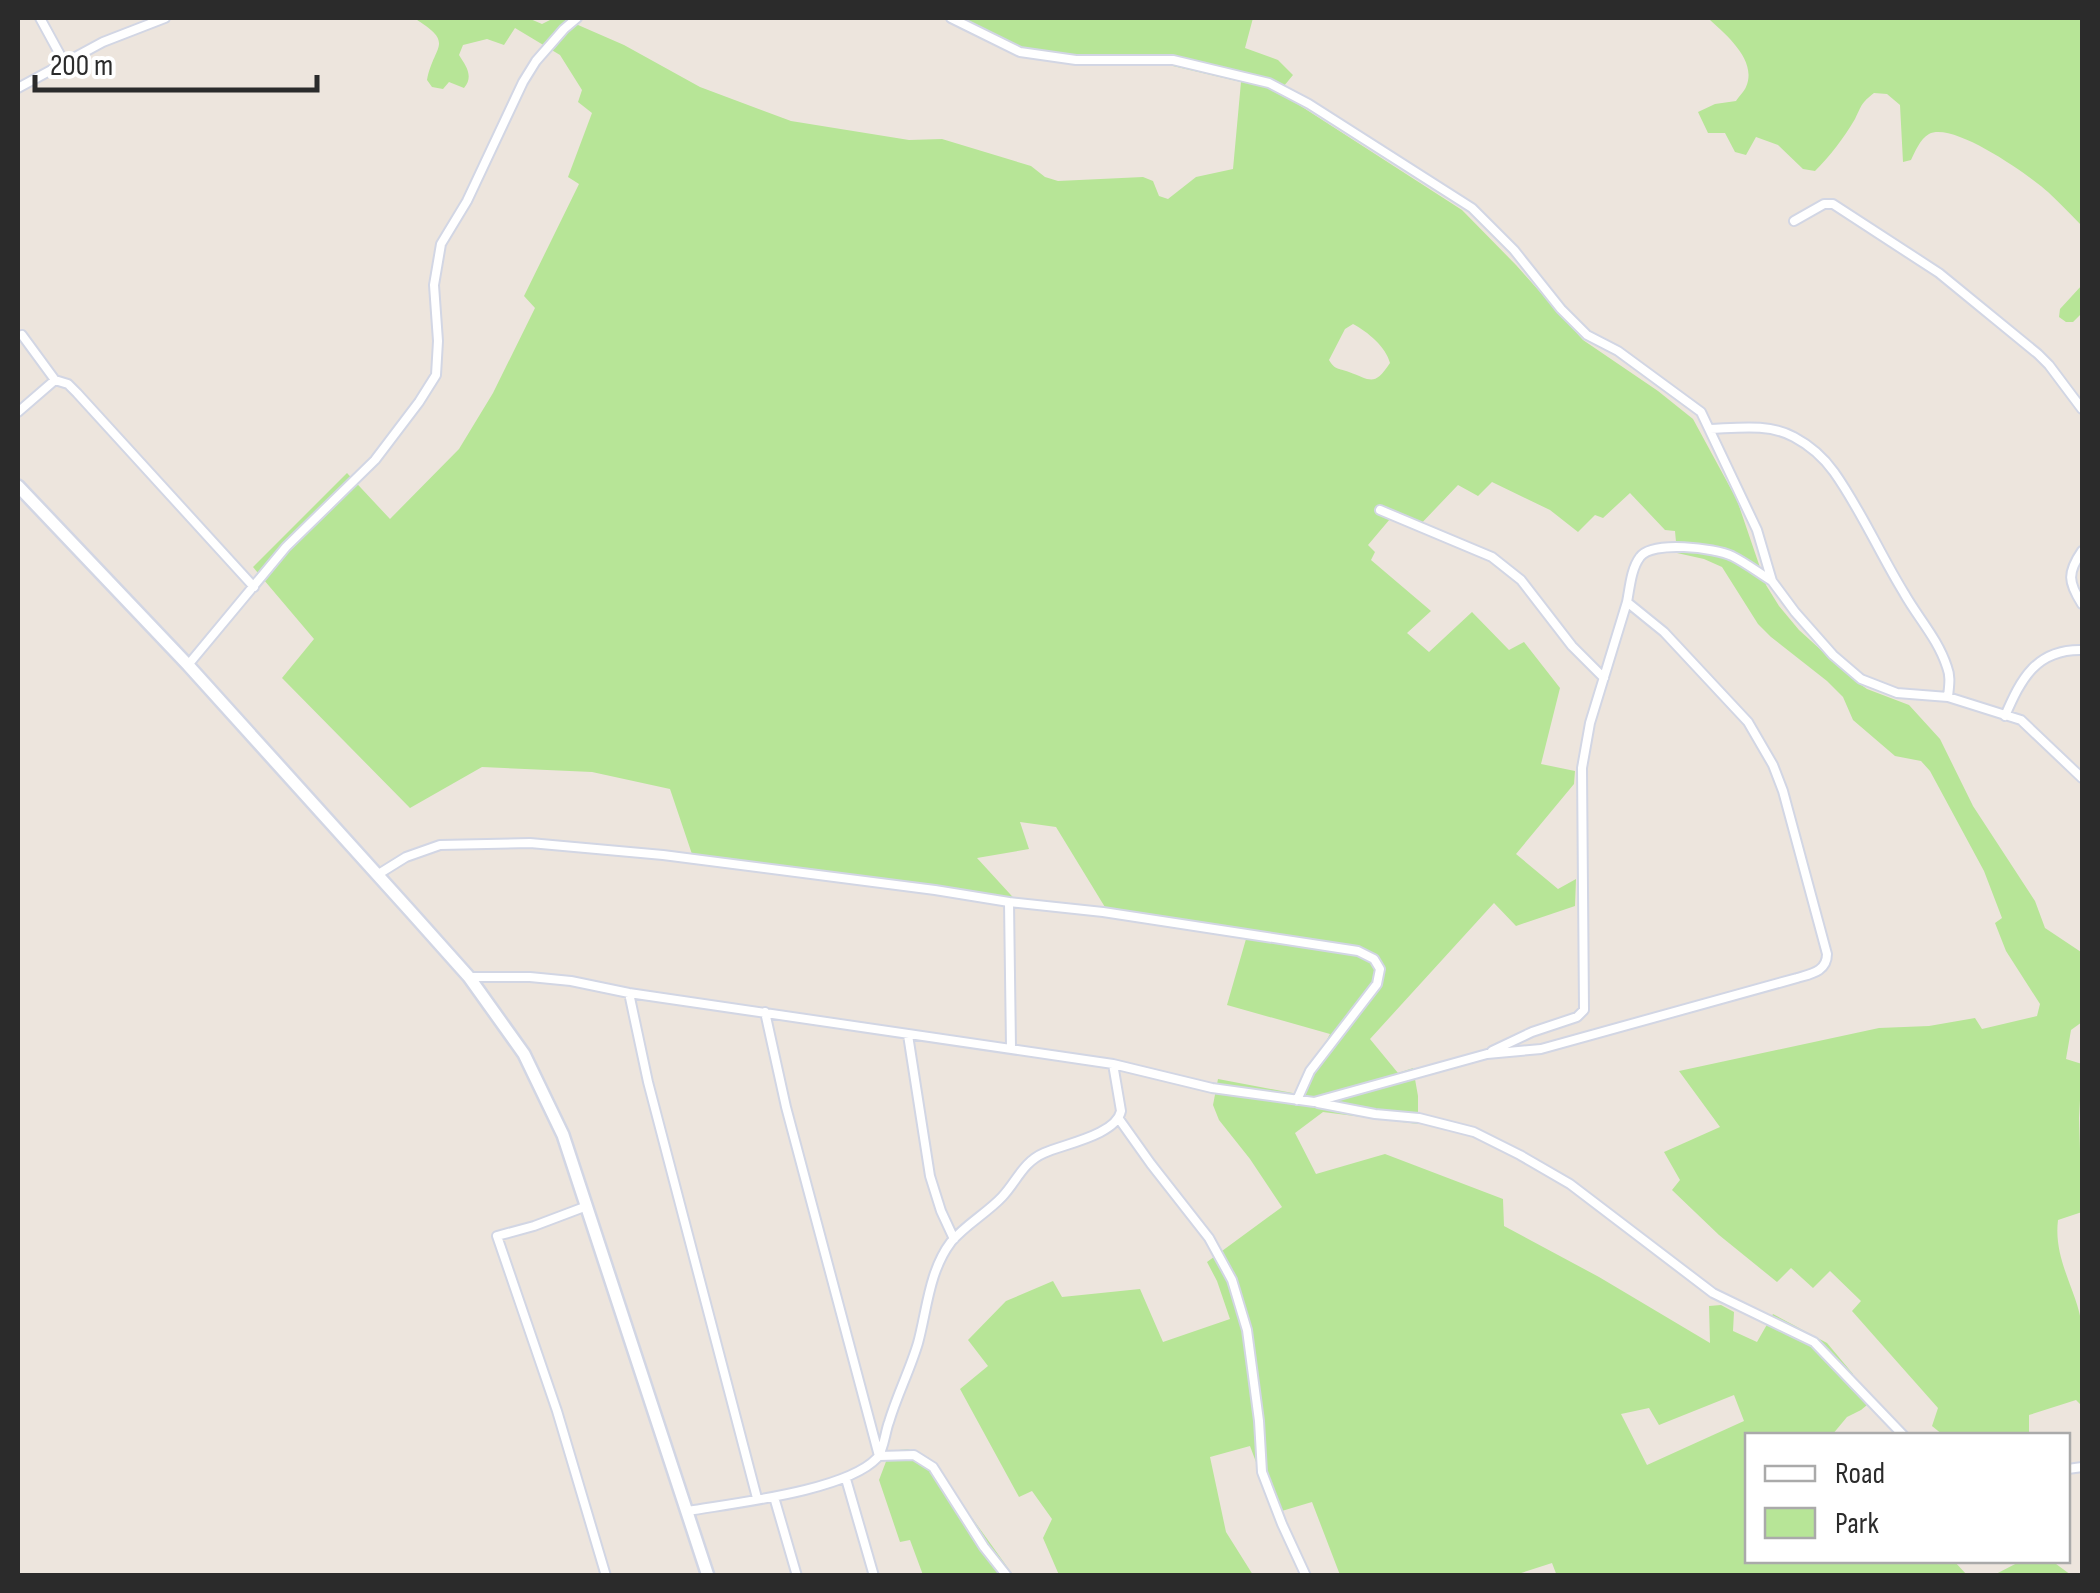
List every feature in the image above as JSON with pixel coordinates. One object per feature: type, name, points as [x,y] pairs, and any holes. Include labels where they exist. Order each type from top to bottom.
[{"type":"main road","points":[[18,486],[188,665],[469,977],[524,1054],[563,1136],[708,1576]]},
{"type":"street","points":[[40,18],[64,62]]},
{"type":"street","points":[[18,88],[103,42],[165,18]]},
{"type":"street","points":[[188,665],[286,547],[375,460],[436,375],[434,285],[440,244],[466,201],[523,82],[536,61],[578,18]]},
{"type":"street","points":[[951,18],[1020,52],[1076,60],[1172,60],[1268,83],[1472,208],[1514,250],[1560,310],[1586,335],[1618,351],[1702,412],[1758,530],[1772,581],[1833,655],[1860,679],[1897,693],[1948,697],[2021,720],[2082,778]]},
{"type":"street","points":[[1794,221],[1824,204],[1833,204],[1916,257],[2038,354],[2082,409]]},
{"type":"street","points":[[22,335],[56,380],[77,394],[254,587]]},
{"type":"street","points":[[18,412],[56,380]]},
{"type":"street","points":[[1710,429],[1759,427],[1792,435],[1833,470],[1934,639],[1947,666],[1948,697]]},
{"type":"street","points":[[1380,510],[1492,557],[1521,580],[1572,646],[1604,678]]},
{"type":"street","points":[[1487,1054],[1532,1032],[1577,1017],[1584,1010],[1582,768],[1590,724],[1634,571],[1643,552],[1671,547],[1729,554],[1772,581]]},
{"type":"street","points":[[2082,552],[2073,565],[2070,580],[2082,604]]},
{"type":"street","points":[[1314,1102],[1487,1054],[1542,1049],[1822,969],[1827,961],[1826,947],[1783,791],[1760,740],[1664,632],[1627,602]]},
{"type":"street","points":[[2006,716],[2028,672],[2039,662],[2053,654],[2082,650]]},
{"type":"street","points":[[378,875],[406,856],[440,846],[530,843],[663,855],[936,890],[1358,951],[1374,959],[1380,969],[1378,984],[1310,1071],[1297,1100]]},
{"type":"street","points":[[1009,902],[1011,1048]]},
{"type":"street","points":[[469,977],[570,980],[629,993],[1011,1048],[1113,1064],[1212,1088],[1419,1118],[1474,1132],[1570,1184],[1712,1293],[1814,1342],[1901,1433]]},
{"type":"street","points":[[629,993],[648,1082],[757,1498]]},
{"type":"street","points":[[765,1012],[786,1107],[879,1456]]},
{"type":"street","points":[[908,1036],[930,1176],[954,1239]]},
{"type":"street","points":[[879,1456],[944,1253],[954,1239],[1003,1196],[1024,1166],[1040,1154],[1086,1138],[1120,1118],[1113,1064]]},
{"type":"street","points":[[1120,1118],[1210,1238],[1232,1280],[1246,1330],[1262,1472],[1306,1576]]},
{"type":"street","points":[[587,1206],[497,1236],[557,1411],[606,1576]]},
{"type":"street","points":[[688,1512],[774,1497],[846,1478],[879,1456],[914,1455],[934,1467],[984,1547],[1008,1576]]},
{"type":"street","points":[[846,1478],[874,1576]]},
{"type":"street","points":[[774,1497],[797,1576]]},
{"type":"green space","points":[[414,18],[528,18],[542,24],[562,18],[624,45],[700,87],[791,121],[909,140],[942,139],[1031,166],[1058,181],[1143,177],[1153,181],[1159,196],[1168,199],[1196,177],[1233,169],[1241,82],[1173,66],[1011,51],[946,18],[1253,18],[1245,48],[1278,60],[1293,75],[1279,92],[1462,210],[1583,340],[1693,419],[1737,500],[1766,585],[1779,606],[1799,630],[1854,680],[1909,705],[1940,739],[1973,806],[2035,901],[2045,928],[2081,952],[2082,1022],[2071,1030],[2066,1059],[2082,1064],[2082,1212],[2058,1220],[2057,1235],[2082,1327],[2082,1406],[2076,1400],[2029,1415],[2029,1433],[1941,1433],[1932,1426],[1938,1408],[1852,1311],[1861,1301],[1830,1271],[1813,1288],[1791,1268],[1777,1282],[1672,1190],[1680,1180],[1664,1152],[1720,1127],[1679,1071],[1879,1028],[1929,1026],[1975,1018],[1982,1029],[2037,1016],[2040,1004],[2006,951],[1995,923],[2002,918],[1984,871],[1930,771],[1921,761],[1895,756],[1853,720],[1843,697],[1758,624],[1722,567],[1677,553],[1675,531],[1665,530],[1630,493],[1603,518],[1595,515],[1578,532],[1550,510],[1492,482],[1478,496],[1458,485],[1416,529],[1390,519],[1368,545],[1375,552],[1371,560],[1431,611],[1407,633],[1429,652],[1472,612],[1509,650],[1524,642],[1560,688],[1541,764],[1575,771],[1574,784],[1516,854],[1558,889],[1576,879],[1575,906],[1516,926],[1494,903],[1370,1039],[1398,1073],[1413,1068],[1418,1124],[1323,1112],[1295,1133],[1316,1174],[1385,1154],[1503,1199],[1504,1226],[1710,1343],[1709,1306],[1721,1305],[1734,1312],[1733,1331],[1757,1342],[1773,1314],[1827,1343],[1853,1374],[1846,1381],[1867,1405],[1847,1417],[1834,1433],[1745,1433],[1745,1563],[1956,1563],[1967,1575],[1557,1576],[1552,1563],[1515,1575],[1340,1575],[1312,1502],[1275,1513],[1250,1446],[1210,1457],[1226,1532],[1253,1575],[1059,1575],[1043,1538],[1052,1519],[1032,1491],[1019,1497],[960,1389],[988,1366],[968,1340],[1006,1301],[1053,1281],[1062,1297],[1140,1289],[1163,1342],[1230,1319],[1207,1262],[1282,1207],[1219,1120],[1213,1105],[1218,1079],[1298,1094],[1330,1034],[1227,1005],[1246,939],[1111,917],[1056,827],[1020,822],[1029,849],[977,858],[1020,905],[695,863],[670,789],[592,772],[482,767],[410,808],[282,678],[314,639],[253,567],[347,473],[390,519],[459,449],[493,393],[535,308],[524,296],[579,184],[568,177],[592,113],[578,102],[582,90],[560,55],[515,28],[504,45],[487,39],[463,45],[459,55],[469,75],[467,84],[464,88],[449,82],[443,89],[432,87],[427,80],[439,45],[435,34]],"holes":[[[1353,324],[1385,351],[1390,363],[1376,379],[1337,368],[1329,360],[1345,329]],[[1734,1395],[1744,1421],[1647,1465],[1621,1414],[1649,1408],[1659,1425]]]},
{"type":"green space","points":[[1708,18],[2082,18],[2082,226],[2025,174],[1955,135],[1929,134],[1911,160],[1903,162],[1900,105],[1887,94],[1874,93],[1867,99],[1815,171],[1803,169],[1778,145],[1756,137],[1746,155],[1735,152],[1725,133],[1708,133],[1698,112],[1736,101],[1746,87],[1748,67],[1738,48]]},
{"type":"green space","points":[[2082,285],[2082,313],[2073,322],[2066,322],[2059,317],[2060,309]]},
{"type":"green space","points":[[908,1449],[929,1458],[1013,1575],[923,1575],[910,1540],[900,1542],[879,1480],[890,1451]]},
{"type":"green space","points":[[2017,1563],[2055,1563],[2071,1575],[1994,1575]]}]
